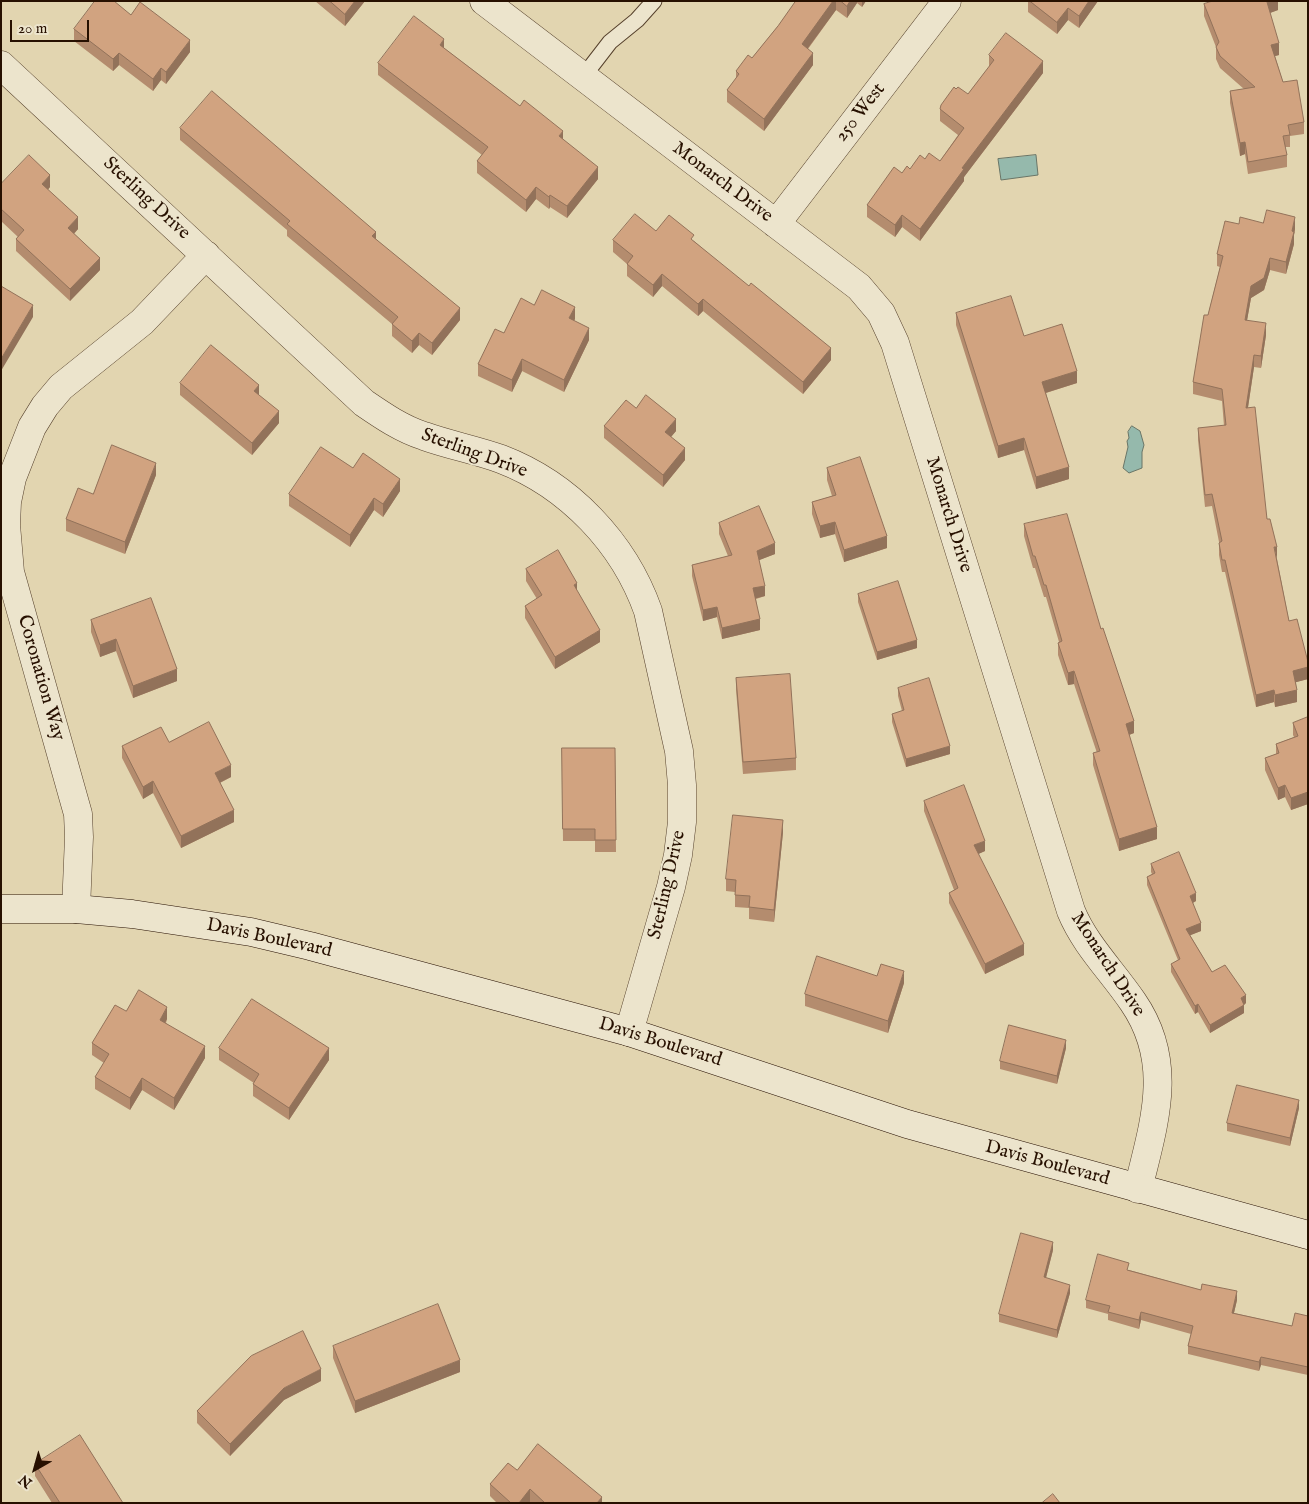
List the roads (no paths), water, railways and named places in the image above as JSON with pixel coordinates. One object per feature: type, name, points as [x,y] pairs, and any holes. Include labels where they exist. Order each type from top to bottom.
[{"type":"street","name":"Monarch Drive","points":[[484,1],[858,287],[881,313],[892,335],[1071,911],[1078,928],[1133,1002],[1144,1020],[1150,1039],[1158,1075],[1157,1112],[1138,1189]]},
{"type":"street","name":"250 West","points":[[776,224],[947,1]]},
{"type":"street","name":"Sterling Drive","points":[[1,65],[346,388],[383,416],[423,436],[501,459],[546,481],[562,492],[581,508],[601,530],[642,592],[653,630],[679,751],[682,785],[682,822],[671,887],[629,1032]]},
{"type":"street","name":"Coronation Way","points":[[76,909],[79,838],[78,814],[10,572],[7,549],[7,502],[10,453],[61,387],[142,322],[206,255]]},
{"type":"street","name":"Davis Boulevard","points":[[1,909],[76,909],[191,922],[251,932],[310,946],[629,1032],[898,1122],[1308,1235]]},
{"type":"lane","points":[[583,77],[610,42],[637,20],[654,1]]},
{"type":"water","points":[[1036,155],[1038,175],[1001,180],[998,159]]},
{"type":"water","points":[[1132,426],[1140,431],[1144,445],[1142,468],[1129,473],[1123,468],[1128,447],[1128,432]]}]
